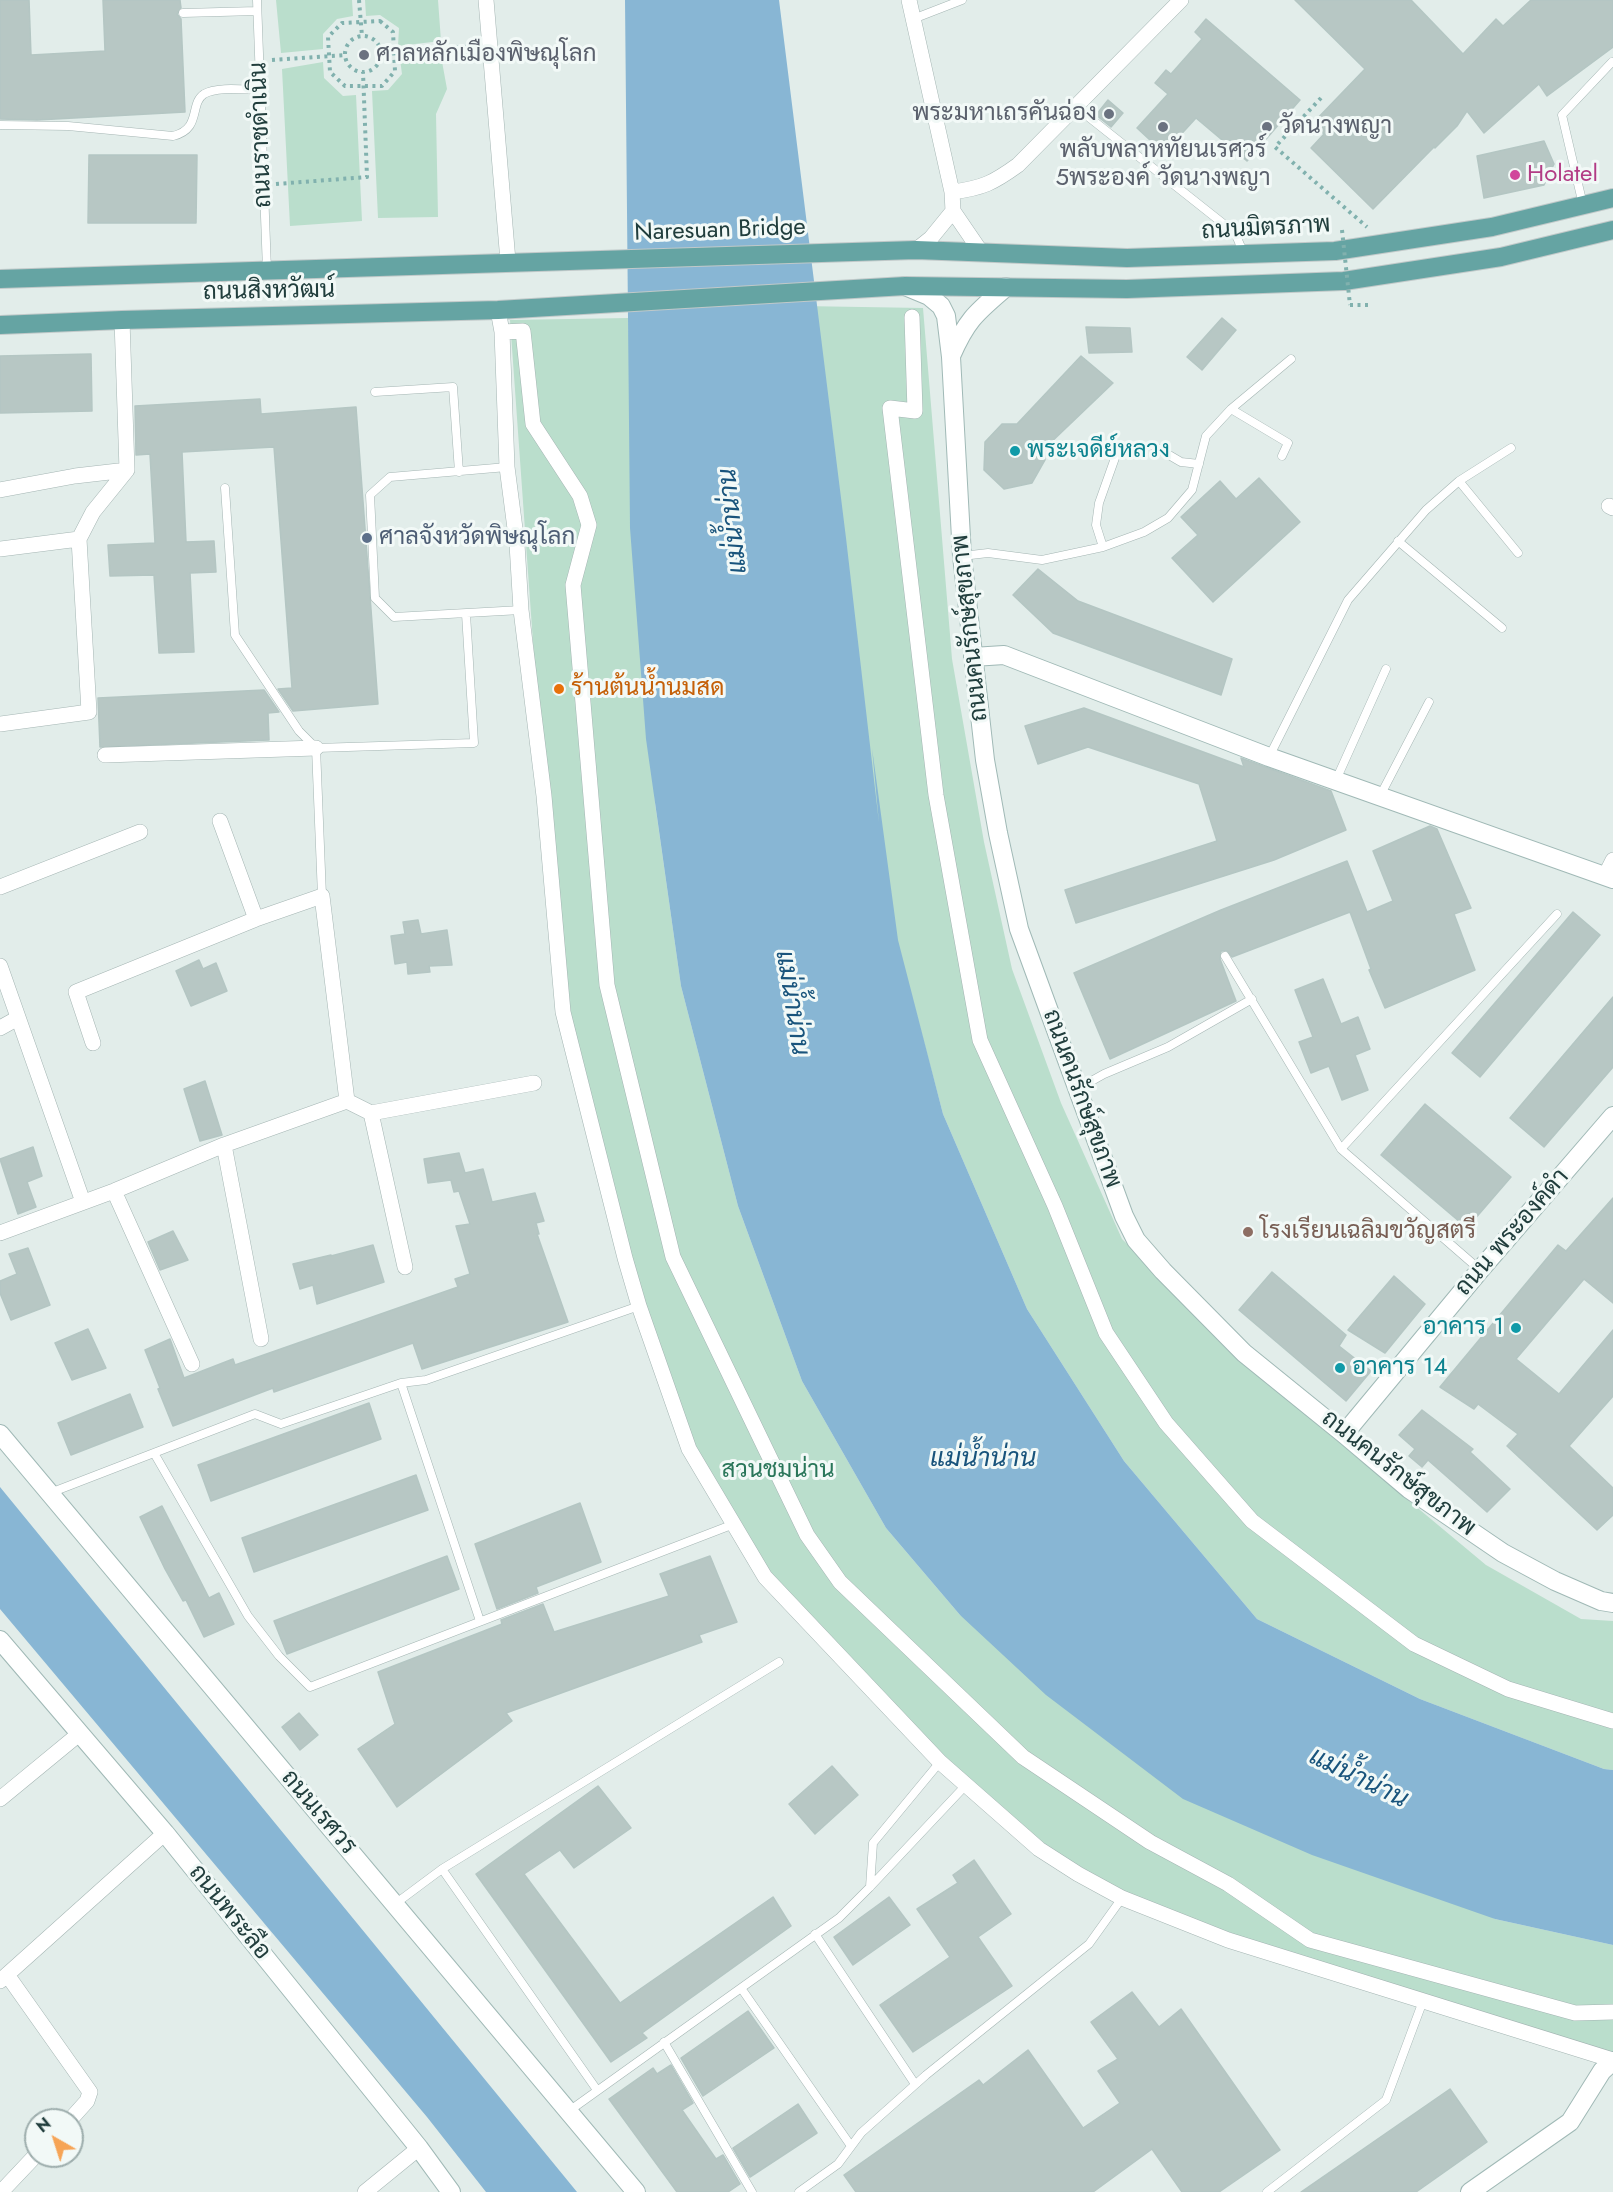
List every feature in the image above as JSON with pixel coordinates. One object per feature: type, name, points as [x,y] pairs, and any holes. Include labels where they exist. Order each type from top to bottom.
[{"type":"main road","name":"ถนนมิตรภาพ","points":[[916,250],[1127,258],[1335,251],[1492,227],[1613,198]]},
{"type":"main road","points":[[918,289],[1006,287],[1127,289],[1344,280],[1501,257],[1613,230]]},
{"type":"main road","name":"Naresuan Bridge","points":[[517,261],[916,250]]},
{"type":"main road","name":"ถนนสิงหวัฒน์","points":[[0,279],[517,261]]},
{"type":"main road","name":"ถนนสิงหวัฒน์","points":[[0,325],[498,310],[918,289]]},
{"type":"street","points":[[486,0],[489,44],[517,261]]},
{"type":"street","points":[[909,0],[952,192],[953,212],[981,252]]},
{"type":"street","points":[[952,192],[977,189],[997,181],[1018,165],[1181,0]]},
{"type":"street","points":[[916,250],[931,238],[953,212]]},
{"type":"street","name":"ถนนคนรักษ์สุขภาพ","points":[[951,357],[962,332],[972,317],[1006,287]]},
{"type":"street","name":"ถนนคนรักษ์สุขภาพ","points":[[918,289],[941,306],[946,316],[951,357],[962,556],[985,760],[1019,929],[1124,1216],[1136,1240],[1244,1353],[1409,1489],[1503,1553],[1555,1581],[1601,1601],[1613,1603]]},
{"type":"street","points":[[498,310],[502,332],[507,467],[543,796],[563,1012],[625,1258],[639,1306],[689,1449],[765,1577],[940,1762],[1039,1849],[1122,1898],[1228,1940],[1613,2060],[1602,2072],[1570,2122],[1470,2192]]},
{"type":"street","points":[[912,317],[915,411],[890,408],[936,795],[980,1040],[1055,1206],[1106,1333],[1166,1423],[1252,1521],[1414,1644],[1508,1689],[1600,1719],[1613,1721]]},
{"type":"street","points":[[0,724],[89,712],[79,539],[93,512],[127,470],[122,320]]},
{"type":"street","points":[[502,332],[523,331],[533,424],[580,496],[589,525],[573,585],[607,985],[673,1257],[807,1535],[840,1582],[1023,1757],[1150,1842],[1228,1884],[1310,1940],[1575,2013],[1613,2012]]},
{"type":"street","points":[[0,490],[75,476],[127,470]]},
{"type":"street","points":[[0,549],[79,539]]},
{"type":"street","points":[[973,657],[1004,655],[1269,757],[1610,872]]},
{"type":"street","points":[[105,754],[316,748]]},
{"type":"street","points":[[220,821],[256,919]]},
{"type":"street","points":[[0,887],[140,832]]},
{"type":"street","points":[[93,1043],[76,992],[256,919],[322,896],[347,1101]]},
{"type":"street","points":[[0,966],[83,1202]]},
{"type":"street","points":[[0,1028],[18,1018]]},
{"type":"street","points":[[0,1233],[114,1191],[224,1145],[347,1101],[371,1113],[534,1083]]},
{"type":"street","points":[[371,1113],[405,1267]]},
{"type":"street","name":"ถนน พระองค์ดำ","points":[[1344,1434],[1480,1270],[1613,1116]]},
{"type":"street","points":[[224,1145],[261,1339]]},
{"type":"street","points":[[114,1191],[192,1364]]},
{"type":"street","name":"ถนนเรศวร","points":[[0,1434],[636,2192]]},
{"type":"street","name":"ถนนพระลือ","points":[[1,1643],[165,1833],[419,2148],[451,2192]]},
{"type":"street","points":[[0,1799],[79,1734]]},
{"type":"street","points":[[81,2108],[87,2101],[90,2092],[4,1979],[165,1833]]},
{"type":"street","points":[[365,2192],[419,2148]]},
{"type":"street","points":[[1,2192],[24,2168]]},
{"type":"lane","name":"ถนนราชดำเนิน","points":[[257,0],[267,270]]},
{"type":"lane","points":[[913,19],[962,0]]},
{"type":"lane","points":[[183,13],[257,11]]},
{"type":"lane","points":[[1583,205],[1563,114],[1612,62]]},
{"type":"lane","points":[[0,125],[68,126],[173,136],[184,132],[189,127],[200,99],[206,92],[225,89],[260,90]]},
{"type":"lane","points":[[1076,107],[1235,233],[1245,255]]},
{"type":"lane","points":[[962,556],[988,553],[1042,560],[1103,547],[1144,532],[1168,518],[1192,490],[1206,436],[1232,409],[1291,359]]},
{"type":"lane","points":[[375,392],[453,387],[459,472]]},
{"type":"lane","points":[[1232,409],[1288,443],[1282,456]]},
{"type":"lane","points":[[1152,446],[1181,462],[1199,464]]},
{"type":"lane","points":[[1269,757],[1348,600],[1426,510],[1459,481],[1511,448]]},
{"type":"lane","points":[[1103,547],[1096,525],[1099,503],[1115,458]]},
{"type":"lane","points":[[507,467],[390,477],[370,495],[375,598],[394,617],[521,610]]},
{"type":"lane","points":[[1459,481],[1518,553]]},
{"type":"lane","points":[[225,488],[235,635],[299,731],[316,748],[322,896]]},
{"type":"lane","points":[[1398,541],[1502,628]]},
{"type":"lane","points":[[316,748],[474,743],[466,614]]},
{"type":"lane","points":[[1336,780],[1386,669]]},
{"type":"lane","points":[[1380,796],[1429,702]]},
{"type":"lane","points":[[1341,1149],[1557,914]]},
{"type":"lane","points":[[1225,956],[1341,1149],[1480,1270]]},
{"type":"lane","points":[[1077,1089],[1104,1074],[1168,1047],[1252,999]]},
{"type":"lane","points":[[48,1494],[255,1414],[282,1424],[401,1383],[426,1380],[639,1306]]},
{"type":"lane","points":[[401,1383],[480,1621]]},
{"type":"lane","points":[[154,1453],[248,1616],[279,1656],[310,1687],[734,1524]]},
{"type":"lane","points":[[395,1904],[442,1869],[779,1662]]},
{"type":"lane","points":[[870,1887],[873,1843],[940,1762]]},
{"type":"lane","points":[[569,2110],[839,1917],[966,1785]]},
{"type":"lane","points":[[442,1869],[597,2090]]},
{"type":"lane","points":[[799,2192],[838,2164],[861,2133],[915,2084],[1089,1944],[1122,1898]]},
{"type":"lane","points":[[815,1934],[915,2084]]},
{"type":"lane","points":[[741,1988],[851,2146]]},
{"type":"lane","points":[[1267,2192],[1386,2100],[1423,2001]]},
{"type":"lane","points":[[664,2042],[752,2192]]},
{"type":"path","points":[[359,0],[362,36]]},
{"type":"path","points":[[380,21],[393,32],[395,53],[394,71],[382,86],[345,87],[330,72],[328,37],[342,23],[380,21]]},
{"type":"path","points":[[368,36],[377,43],[381,54],[374,68],[363,72],[349,65],[345,50],[351,40],[368,36]]},
{"type":"path","points":[[381,54],[489,44]]},
{"type":"path","points":[[259,61],[345,56]]},
{"type":"path","points":[[264,185],[367,177],[363,72]]},
{"type":"path","points":[[1322,98],[1275,147],[1367,228]]},
{"type":"path","points":[[1342,230],[1350,305],[1370,305]]},
{"type":"green space","points":[[276,0],[352,0],[353,16],[337,19],[323,34],[323,49],[281,53]]},
{"type":"green space","points":[[365,0],[438,0],[441,41],[398,46],[399,28],[380,15],[366,16]]},
{"type":"green space","points":[[441,56],[447,89],[436,114],[438,217],[378,218],[372,91],[388,90],[402,74],[400,59]]},
{"type":"green space","points":[[323,62],[324,78],[343,96],[356,95],[362,221],[290,226],[282,69]]},
{"type":"green space","points":[[801,306],[923,308],[952,659],[984,842],[1012,969],[1061,1103],[1122,1239],[1275,1389],[1486,1565],[1581,1619],[1613,1621],[1613,1770],[1604,1769],[1420,1699],[1257,1619],[1124,1461],[1027,1309],[943,1114],[890,914]]},
{"type":"green space","name":"สวนชมน่าน","points":[[628,318],[655,803],[681,986],[738,1206],[802,1381],[886,1528],[960,1615],[1495,1919],[1613,1945],[1613,2060],[1122,1898],[1039,1849],[940,1762],[765,1577],[685,1436],[639,1306],[563,1012],[544,796],[510,320]]},
{"type":"water","name":"แม่น้ำน่าน","points":[[625,0],[779,0],[879,823],[872,748],[898,940],[943,1114],[1027,1309],[1124,1461],[1257,1619],[1420,1699],[1604,1769],[1613,1770],[1613,1945],[1495,1919],[1312,1855],[1183,1799],[1046,1695],[960,1615],[886,1528],[802,1381],[738,1206],[681,986],[646,739],[630,528]]},
{"type":"water","points":[[0,1487],[577,2192],[486,2192],[427,2117],[0,1609]]},
{"type":"building","points":[[0,0],[29,0],[31,55],[105,51],[103,0],[180,0],[181,8],[177,14],[181,19],[185,112],[37,120],[0,119]]},
{"type":"building","points":[[1295,0],[1411,0],[1463,54],[1496,19],[1503,26],[1531,0],[1613,0],[1613,47],[1547,96],[1539,84],[1484,133],[1467,111],[1457,126],[1373,209],[1311,148],[1324,134],[1313,123],[1365,69]]},
{"type":"building","points":[[1206,19],[1300,100],[1247,161],[1196,118],[1164,153],[1137,128],[1168,94],[1155,83],[1166,70],[1171,74],[1202,39],[1195,32]]},
{"type":"building","name":"พระมหาเถรคันฉ่อง","points":[[1108,100],[1123,113],[1111,127],[1096,115]]},
{"type":"building","name":"Holatel","points":[[1544,141],[1554,164],[1544,185],[1484,198],[1477,156]]},
{"type":"building","points":[[89,155],[197,155],[196,223],[88,223]]},
{"type":"building","points":[[1222,318],[1236,330],[1202,370],[1187,357]]},
{"type":"building","points":[[1086,327],[1130,328],[1132,352],[1089,353]]},
{"type":"building","points":[[91,354],[92,411],[0,413],[0,356]]},
{"type":"building","points":[[1081,356],[1113,383],[1044,449],[1045,460],[1032,483],[1004,489],[984,470],[985,442],[1002,424],[1017,424]]},
{"type":"building","points":[[260,399],[261,414],[356,407],[378,704],[293,711],[278,689],[292,688],[274,447],[182,452],[186,542],[214,541],[216,572],[190,573],[194,652],[159,653],[154,575],[110,576],[108,545],[155,543],[150,454],[136,455],[135,406]]},
{"type":"building","points":[[1259,478],[1300,522],[1213,602],[1172,558],[1198,535],[1181,517],[1220,481],[1236,499]]},
{"type":"building","points":[[1038,569],[1078,601],[1232,659],[1221,695],[1053,633],[1013,595]]},
{"type":"building","points":[[264,690],[279,712],[268,713],[269,740],[100,747],[98,698]]},
{"type":"building","points":[[1084,708],[1244,767],[1241,758],[1331,791],[1346,830],[1274,860],[1076,923],[1065,890],[1217,841],[1199,784],[1088,747],[1038,764],[1025,726]]},
{"type":"building","points":[[1430,826],[1437,829],[1471,908],[1454,914],[1475,970],[1385,1008],[1369,970],[1371,969],[1350,912],[1232,957],[1227,951],[1221,951],[1220,959],[1236,1001],[1110,1059],[1074,973],[1221,910],[1347,861],[1367,912],[1393,901],[1373,851]]},
{"type":"building","points":[[1573,912],[1600,935],[1480,1077],[1452,1053]]},
{"type":"building","points":[[418,920],[421,934],[447,930],[452,965],[429,966],[430,972],[408,974],[407,962],[395,964],[391,936],[405,934],[403,922]]},
{"type":"building","points":[[199,960],[203,969],[216,963],[227,991],[191,1006],[176,971]]},
{"type":"building","points":[[1323,979],[1341,1024],[1358,1017],[1370,1049],[1355,1055],[1368,1090],[1342,1100],[1329,1066],[1311,1073],[1299,1042],[1313,1037],[1295,990]]},
{"type":"building","points":[[1613,997],[1613,1067],[1544,1147],[1510,1118]]},
{"type":"building","points":[[205,1081],[222,1135],[200,1141],[184,1089]]},
{"type":"building","points":[[1425,1104],[1511,1177],[1467,1228],[1381,1155]]},
{"type":"building","points":[[33,1147],[42,1176],[27,1182],[36,1207],[18,1214],[0,1159]]},
{"type":"building","points":[[459,1153],[465,1173],[483,1169],[492,1202],[535,1193],[544,1221],[536,1223],[539,1234],[537,1234],[568,1322],[422,1369],[413,1343],[274,1392],[273,1388],[173,1426],[145,1350],[170,1339],[184,1378],[233,1359],[235,1365],[458,1287],[455,1279],[470,1274],[456,1226],[470,1224],[459,1191],[454,1192],[451,1180],[428,1183],[424,1159]]},
{"type":"building","points":[[1613,1198],[1613,1303],[1584,1279],[1516,1359],[1559,1394],[1613,1330],[1613,1396],[1569,1446],[1613,1488],[1613,1515],[1597,1530],[1507,1446],[1518,1434],[1478,1404],[1474,1409],[1440,1387],[1558,1245],[1566,1251]]},
{"type":"building","points":[[173,1231],[188,1260],[160,1270],[148,1242]]},
{"type":"building","points":[[373,1245],[384,1282],[317,1304],[313,1285],[300,1289],[293,1264]]},
{"type":"building","points":[[28,1248],[50,1305],[11,1320],[0,1293],[0,1281],[17,1274],[9,1254]]},
{"type":"building","name":"อาคาร 14","points":[[1272,1272],[1346,1335],[1339,1346],[1371,1371],[1346,1401],[1239,1310]]},
{"type":"building","points":[[1394,1276],[1425,1304],[1385,1353],[1348,1330]]},
{"type":"building","points":[[88,1329],[106,1368],[72,1380],[55,1343]]},
{"type":"building","points":[[130,1394],[143,1427],[71,1455],[58,1423]]},
{"type":"building","points":[[369,1403],[381,1439],[211,1501],[198,1465]]},
{"type":"building","points":[[1422,1410],[1473,1449],[1470,1452],[1510,1489],[1487,1512],[1428,1460],[1422,1467],[1409,1456],[1415,1449],[1399,1435]]},
{"type":"building","points":[[416,1475],[428,1510],[254,1572],[242,1538]]},
{"type":"building","points":[[580,1503],[601,1562],[536,1587],[538,1593],[497,1609],[475,1544]]},
{"type":"building","points":[[162,1506],[209,1598],[219,1593],[234,1624],[204,1637],[186,1600],[183,1601],[165,1569],[140,1517]]},
{"type":"building","points":[[447,1556],[459,1589],[287,1654],[274,1621]]},
{"type":"building","points":[[710,1556],[737,1622],[699,1635],[702,1642],[506,1713],[512,1721],[397,1807],[358,1749],[395,1724],[378,1672],[502,1624],[501,1620],[543,1604],[554,1632],[669,1596],[660,1574]]},
{"type":"building","points":[[299,1713],[318,1735],[300,1750],[282,1727]]},
{"type":"building","points":[[832,1766],[858,1795],[815,1834],[789,1804]]},
{"type":"building","points":[[598,1786],[631,1828],[574,1868],[560,1850],[524,1874],[620,2003],[773,1897],[791,1926],[642,2033],[647,2038],[611,2062],[476,1874]]},
{"type":"building","points":[[974,1860],[1011,1914],[978,1937],[1012,1986],[913,2052],[880,2005],[950,1957],[917,1909],[958,1883],[953,1875]]},
{"type":"building","points":[[889,1897],[910,1925],[853,1965],[834,1937]]},
{"type":"building","points":[[1132,1992],[1159,2027],[1181,2009],[1280,2150],[1219,2192],[1182,2192],[1152,2149],[1093,2192],[856,2192],[844,2175],[979,2080],[983,2085],[1028,2050],[1083,2128],[1120,2103],[1098,2071],[1118,2059],[1091,2022]]},
{"type":"building","points":[[748,2011],[774,2048],[703,2096],[681,2058]]},
{"type":"building","points":[[671,2065],[693,2103],[682,2110],[716,2159],[723,2155],[740,2184],[728,2192],[677,2192],[609,2099],[653,2068],[657,2074]]},
{"type":"building","points":[[1450,2089],[1487,2142],[1416,2192],[1301,2192]]},
{"type":"building","points":[[798,2104],[817,2133],[750,2177],[733,2148]]},
{"type":"place","name":"ศาลหลักเมืองพิษณุโลก","points":[[364,55]]},
{"type":"place","name":"พระมหาเถรคันฉ่อง","points":[[1109,114]]},
{"type":"place","name":"พลับพลาหทัยนเรศวร์ 5พระองค์ วัดนางพญา","points":[[1163,127]]},
{"type":"place","name":"วัดนางพญา","points":[[1267,127]]},
{"type":"place","name":"Holatel","points":[[1515,175]]},
{"type":"place","name":"พระเจดีย์หลวง","points":[[1015,451]]},
{"type":"place","name":"ศาลจังหวัดพิษณุโลก","points":[[367,538]]},
{"type":"place","name":"ร้านต้นน้ำนมสด","points":[[559,689]]},
{"type":"place","name":"โรงเรียนเฉลิมขวัญสตรี","points":[[1248,1232]]},
{"type":"place","name":"อาคาร 1","points":[[1516,1328]]},
{"type":"place","name":"อาคาร 14","points":[[1340,1368]]}]
